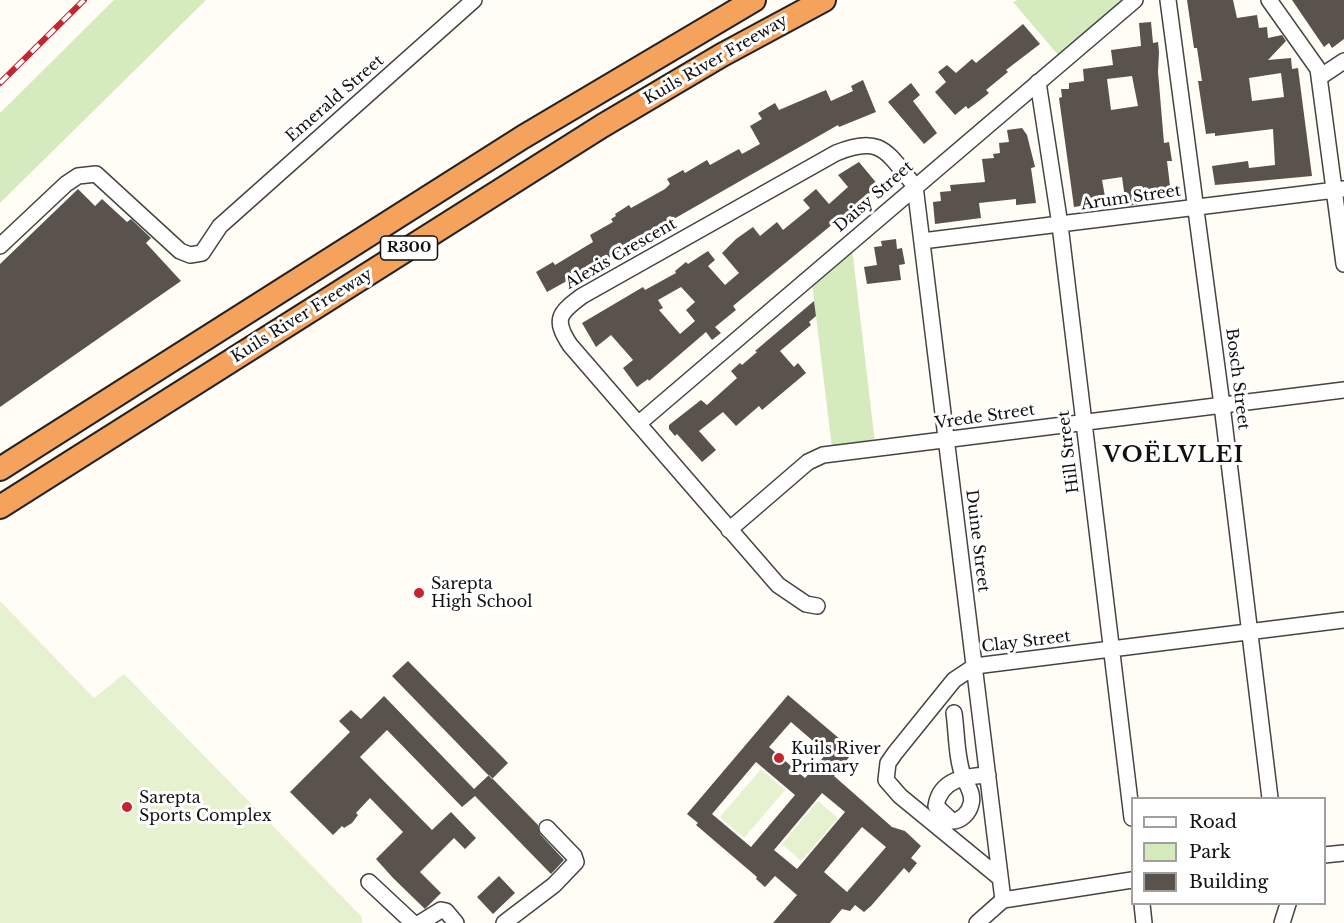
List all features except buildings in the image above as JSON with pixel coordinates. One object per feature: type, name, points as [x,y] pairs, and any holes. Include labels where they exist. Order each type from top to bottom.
[{"type":"highway","name":"Kuils River Freeway","points":[[0,469],[523,137],[753,0]]},
{"type":"highway","name":"Kuils River Freeway","points":[[0,507],[602,126],[722,55],[824,0]]},
{"type":"street","name":"Emerald Street","points":[[0,246],[66,184],[87,174],[96,174],[180,251],[190,255],[202,253],[220,226],[474,0]]},
{"type":"street","name":"Daisy Street","points":[[638,424],[1135,0]]},
{"type":"street","name":"Bosch Street","points":[[1168,0],[1222,405],[1270,797]]},
{"type":"street","points":[[1269,0],[1314,62],[1320,77],[1340,190],[1344,264]]},
{"type":"street","points":[[1320,77],[1344,61]]},
{"type":"street","name":"Hill Street","points":[[1038,82],[1060,225],[1131,810]]},
{"type":"street","name":"Alexis Crescent","points":[[817,606],[806,604],[778,585],[560,330],[559,318],[566,308],[582,296],[767,191],[852,147],[867,144],[882,149],[915,186]]},
{"type":"street","name":"Duine Street","points":[[915,186],[1003,900]]},
{"type":"street","name":"Arum Street","points":[[922,241],[1340,190]]},
{"type":"street","name":"Vrede Street","points":[[729,530],[815,457],[1344,390]]},
{"type":"street","name":"Clay Street","points":[[1000,879],[891,788],[885,772],[895,753],[954,681],[975,666],[1344,620]]},
{"type":"street","points":[[954,713],[963,776],[988,775]]},
{"type":"street","points":[[504,923],[554,885],[576,862],[574,856],[547,828]]},
{"type":"street","points":[[1326,855],[1344,853]]},
{"type":"street","points":[[977,923],[1003,900],[1131,880]]},
{"type":"street","points":[[369,882],[413,923]]},
{"type":"street","points":[[1142,905],[1144,923]]},
{"type":"street","points":[[1282,923],[1287,905]]},
{"type":"street","points":[[420,923],[441,910],[446,911],[456,923]]},
{"type":"green space","points":[[114,0],[206,0],[0,203],[0,113]]},
{"type":"green space","points":[[1017,0],[1124,0],[1059,56],[1013,2]]},
{"type":"green space","points":[[852,248],[875,443],[832,448],[812,283]]},
{"type":"green space","name":"Sarepta Sports Complex","points":[[0,601],[94,698],[124,674],[362,917],[362,923],[0,923]]},
{"type":"green space","points":[[761,769],[785,790],[744,838],[720,817]]},
{"type":"green space","points":[[818,801],[838,818],[801,861],[782,844]]},
{"type":"railway","points":[[0,83],[84,0]]},
{"type":"place","name":"Sarepta High School","points":[[419,593]]},
{"type":"place","name":"Kuils River Primary","points":[[779,758]]},
{"type":"place","name":"Sarepta Sports Complex","points":[[127,807]]},
{"type":"district","name":"VOËLVLEI","points":[[1174,456]]}]
